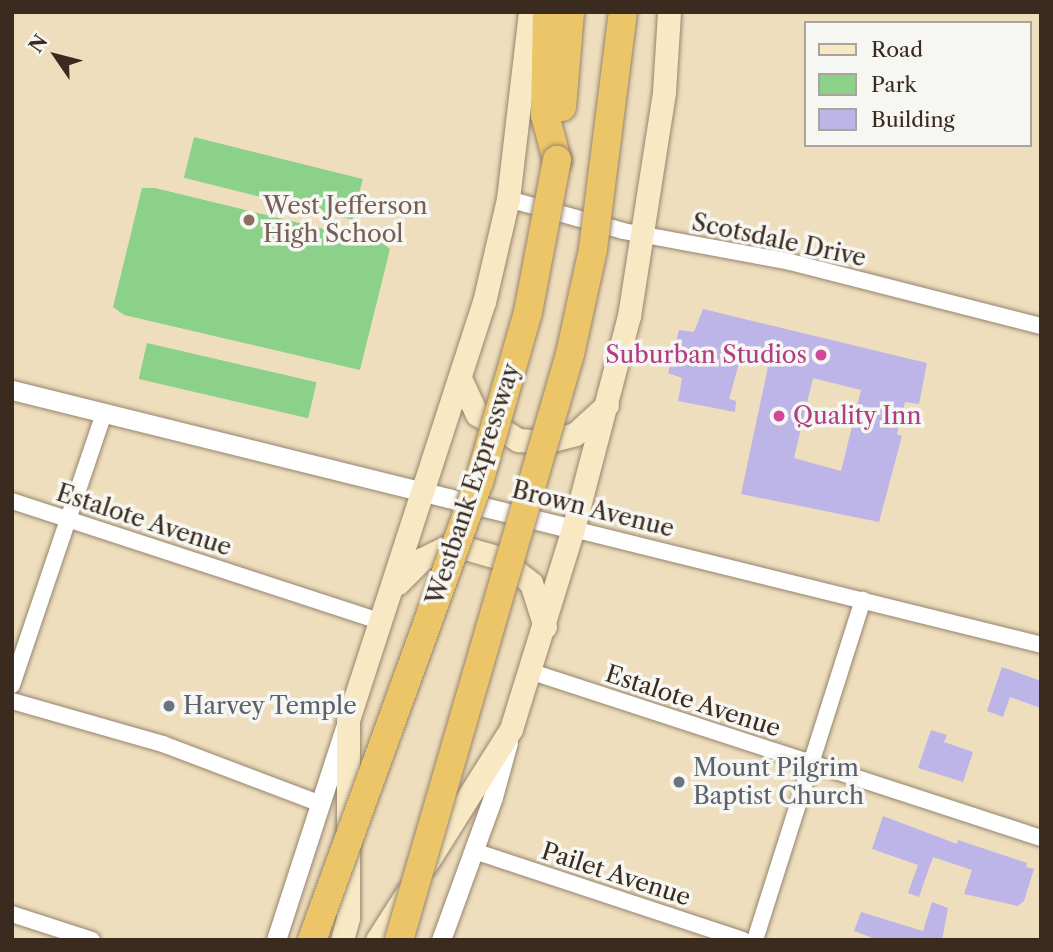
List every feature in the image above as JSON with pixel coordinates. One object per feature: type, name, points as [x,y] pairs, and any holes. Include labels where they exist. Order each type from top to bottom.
[{"type":"highway","points":[[547,12],[544,115],[557,160]]},
{"type":"highway","name":"Westbank Expressway","points":[[312,940],[479,482],[528,312],[557,160],[570,12]]},
{"type":"highway","points":[[399,940],[570,354],[593,249],[623,12]]},
{"type":"main road","name":"Westbank Expressway","points":[[348,720],[394,586],[484,302],[508,199],[530,12]]},
{"type":"main road","points":[[377,940],[511,729],[532,672],[608,405],[642,234],[664,92],[669,12]]},
{"type":"main road","points":[[460,378],[477,414],[518,440],[544,442],[575,434],[608,405]]},
{"type":"main road","points":[[394,586],[422,559],[445,548],[465,548],[499,558],[520,570],[534,588],[545,627]]},
{"type":"main road","points":[[342,940],[348,918],[348,720]]},
{"type":"street","name":"Scotsdale Drive","points":[[508,199],[642,234],[790,262],[1041,326]]},
{"type":"street","name":"Brown Avenue","points":[[12,390],[1041,645]]},
{"type":"street","points":[[12,685],[104,413]]},
{"type":"street","name":"Estalote Avenue","points":[[12,500],[382,622]]},
{"type":"street","points":[[755,940],[863,600]]},
{"type":"street","name":"Estalote Avenue","points":[[532,672],[1041,838]]},
{"type":"street","points":[[12,701],[163,744],[318,803]]},
{"type":"street","name":"Westbank Expressway","points":[[276,940],[318,803],[348,720]]},
{"type":"street","points":[[441,940],[474,851],[511,729]]},
{"type":"street","name":"Pailet Avenue","points":[[474,851],[743,940]]},
{"type":"street","points":[[12,914],[92,940]]},
{"type":"green space","points":[[194,137],[363,179],[353,220],[184,178]]},
{"type":"green space","points":[[142,188],[155,188],[382,243],[390,249],[360,370],[124,315],[113,307]]},
{"type":"green space","points":[[147,343],[317,382],[308,418],[139,379]]},
{"type":"building","name":"Quality Inn","points":[[703,309],[927,363],[919,404],[905,402],[897,434],[902,436],[879,522],[741,494],[768,367],[740,360],[729,399],[736,401],[735,412],[678,401],[682,378],[668,373],[679,330],[694,332]],"holes":[[[813,378],[861,390],[841,471],[794,458]]]},
{"type":"building","points":[[1002,667],[1041,681],[1041,708],[1010,697],[1003,717],[987,711]]},
{"type":"building","points":[[931,730],[947,735],[944,742],[973,752],[963,782],[918,768]]},
{"type":"building","points":[[883,816],[957,844],[958,840],[1027,863],[1026,867],[1034,869],[1024,901],[1018,906],[964,894],[972,870],[933,857],[919,897],[908,893],[918,865],[872,849]]},
{"type":"building","points":[[932,902],[948,908],[942,940],[878,940],[854,931],[861,912],[923,931]]},
{"type":"place","name":"West Jefferson High School","points":[[249,220]]},
{"type":"place","name":"Suburban Studios","points":[[821,355]]},
{"type":"place","name":"Quality Inn","points":[[779,416]]},
{"type":"place","name":"Harvey Temple","points":[[169,706]]},
{"type":"place","name":"Mount Pilgrim Baptist Church","points":[[679,782]]}]
